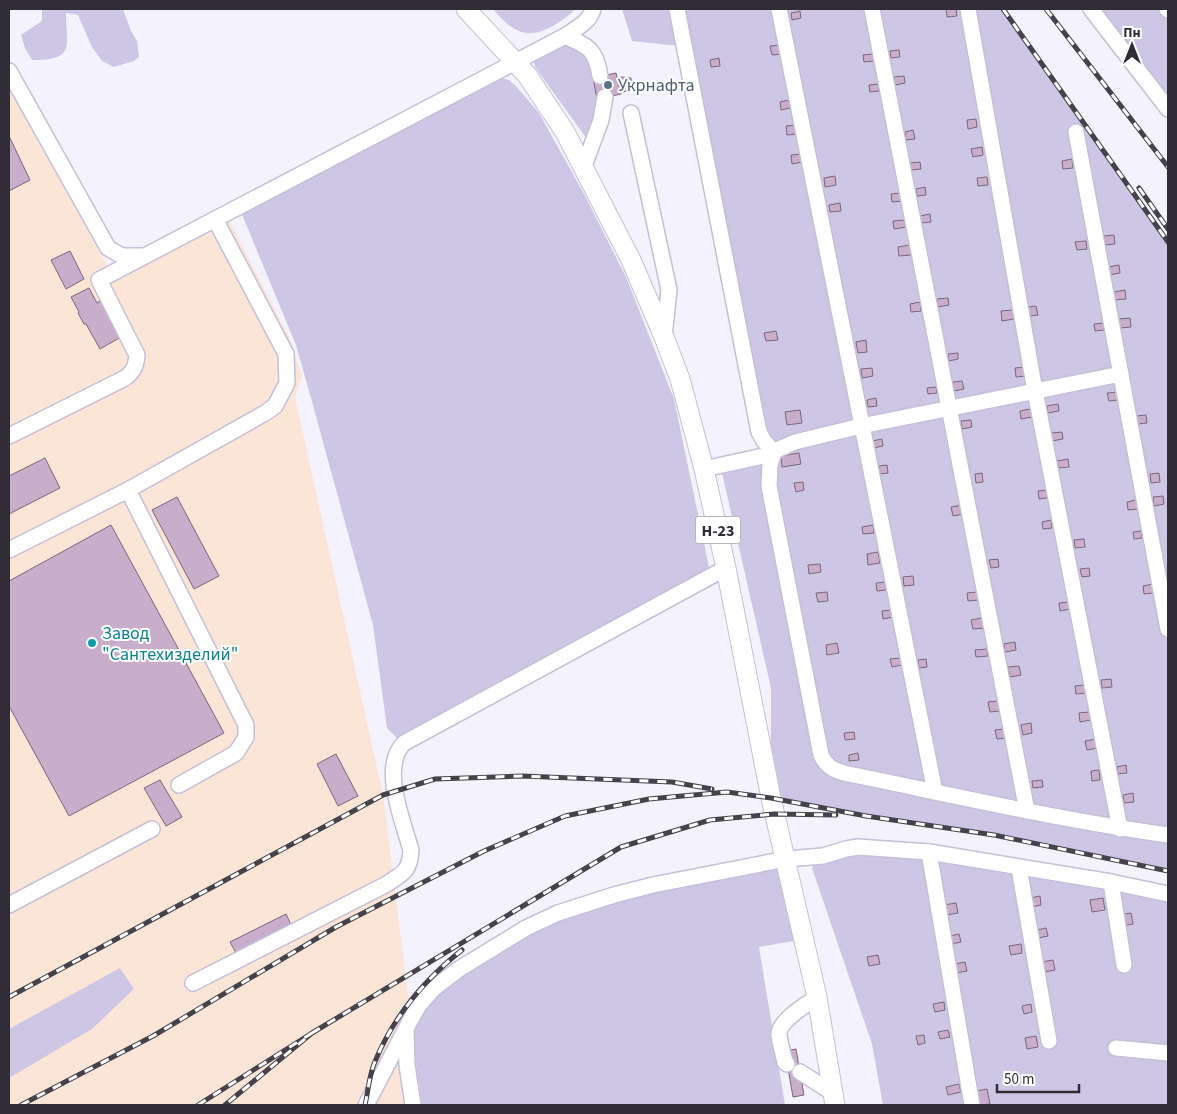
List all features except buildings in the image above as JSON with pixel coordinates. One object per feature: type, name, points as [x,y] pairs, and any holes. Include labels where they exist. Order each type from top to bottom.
[{"type":"main road","name":"Н-23","points":[[466,9],[515,61],[549,107],[584,166],[631,260],[680,379],[704,469],[726,568],[771,798],[817,997],[834,1099]]},
{"type":"street","points":[[9,436],[126,378],[133,372],[137,355],[99,280],[565,36],[585,22],[593,9]]},
{"type":"street","points":[[677,9],[759,432],[774,452]]},
{"type":"street","points":[[779,9],[935,792]]},
{"type":"street","points":[[872,9],[1027,811]]},
{"type":"street","points":[[968,9],[1035,391],[1120,829]]},
{"type":"street","points":[[1091,9],[1168,109]]},
{"type":"street","points":[[565,36],[585,45],[591,50],[598,62],[600,76]]},
{"type":"street","points":[[9,71],[108,248],[122,256],[145,256]]},
{"type":"street","points":[[584,166],[601,120],[604,97]]},
{"type":"street","points":[[631,113],[669,290],[664,337]]},
{"type":"street","points":[[1076,132],[1168,625]]},
{"type":"street","points":[[9,550],[128,490],[275,406],[287,383],[286,354],[215,219]]},
{"type":"street","points":[[704,469],[763,456],[795,442],[861,426],[1120,374]]},
{"type":"street","points":[[774,452],[770,465],[769,486],[824,760],[834,770],[1027,811],[1120,829],[1168,835]]},
{"type":"street","points":[[128,490],[246,724],[246,737],[236,753],[178,785]]},
{"type":"street","points":[[193,983],[385,885],[408,869],[411,862],[411,850],[392,774],[396,756],[404,744],[726,568]]},
{"type":"street","points":[[9,905],[152,829]]},
{"type":"street","points":[[366,1105],[419,1005],[433,989],[459,970],[526,928],[583,904],[653,885],[786,859],[823,856],[858,847],[929,852],[1111,882],[1168,894]]},
{"type":"street","points":[[929,852],[972,1105]]},
{"type":"street","points":[[1019,868],[1049,1041]]},
{"type":"street","points":[[1111,882],[1124,965]]},
{"type":"street","points":[[817,997],[794,1014],[779,1029],[779,1034],[785,1062],[834,1099]]},
{"type":"street","points":[[406,1029],[407,1065],[413,1105]]},
{"type":"street","points":[[1116,1048],[1168,1053]]},
{"type":"shaded area","points":[[42,9],[123,9],[137,41],[139,57],[134,61],[114,67],[102,61],[92,47],[78,15],[66,13],[67,42],[63,54],[46,59],[32,60],[25,48],[21,35],[42,21]]},
{"type":"shaded area","points":[[493,9],[575,9],[553,26],[534,33],[527,33],[513,28]]},
{"type":"shaded area","points":[[622,9],[1003,9],[1168,242],[1168,871],[994,835],[866,816],[771,798],[771,688],[722,473],[765,461],[680,46],[632,41]]},
{"type":"shaded area","points":[[1097,9],[1168,9],[1168,102]]},
{"type":"shaded area","points":[[563,43],[584,49],[593,78],[596,108],[587,139],[535,67],[534,59]]},
{"type":"shaded area","points":[[501,78],[509,80],[516,86],[539,113],[583,192],[626,277],[674,399],[710,572],[399,740],[387,728],[373,625],[296,345],[241,212]]},
{"type":"shaded area","points":[[9,88],[113,276],[229,220],[290,339],[302,376],[295,398],[383,795],[422,1105],[9,1105]]},
{"type":"shaded area","points":[[914,853],[956,858],[1168,901],[1168,1105],[883,1105],[872,1044],[812,868],[815,860],[831,856]]},
{"type":"shaded area","points":[[786,859],[804,939],[759,947],[785,1105],[422,1105],[410,1021],[433,989],[558,913]]},
{"type":"shaded area","points":[[120,968],[134,989],[92,1029],[9,1078],[9,1029]]},
{"type":"railway","points":[[1003,9],[1168,242]]},
{"type":"railway","points":[[1046,9],[1168,167]]},
{"type":"railway","points":[[1139,188],[1168,229]]},
{"type":"railway","points":[[9,997],[383,795],[435,779],[522,776],[672,782],[712,789]]},
{"type":"railway","points":[[21,1105],[153,1036],[336,927],[484,851],[565,816],[649,799],[727,792],[771,798],[866,816],[994,835],[1168,871]]},
{"type":"railway","points":[[312,1033],[621,847],[710,820],[774,814],[836,815]]},
{"type":"railway","points":[[365,1105],[372,1069],[390,1031],[422,987],[462,950]]},
{"type":"railway","points":[[198,1105],[312,1033],[225,1105]]},
{"type":"place","name":"Укрнафта","points":[[608,85]]},
{"type":"place","name":"Завод \"Сантехизделий\"","points":[[92,643]]}]
